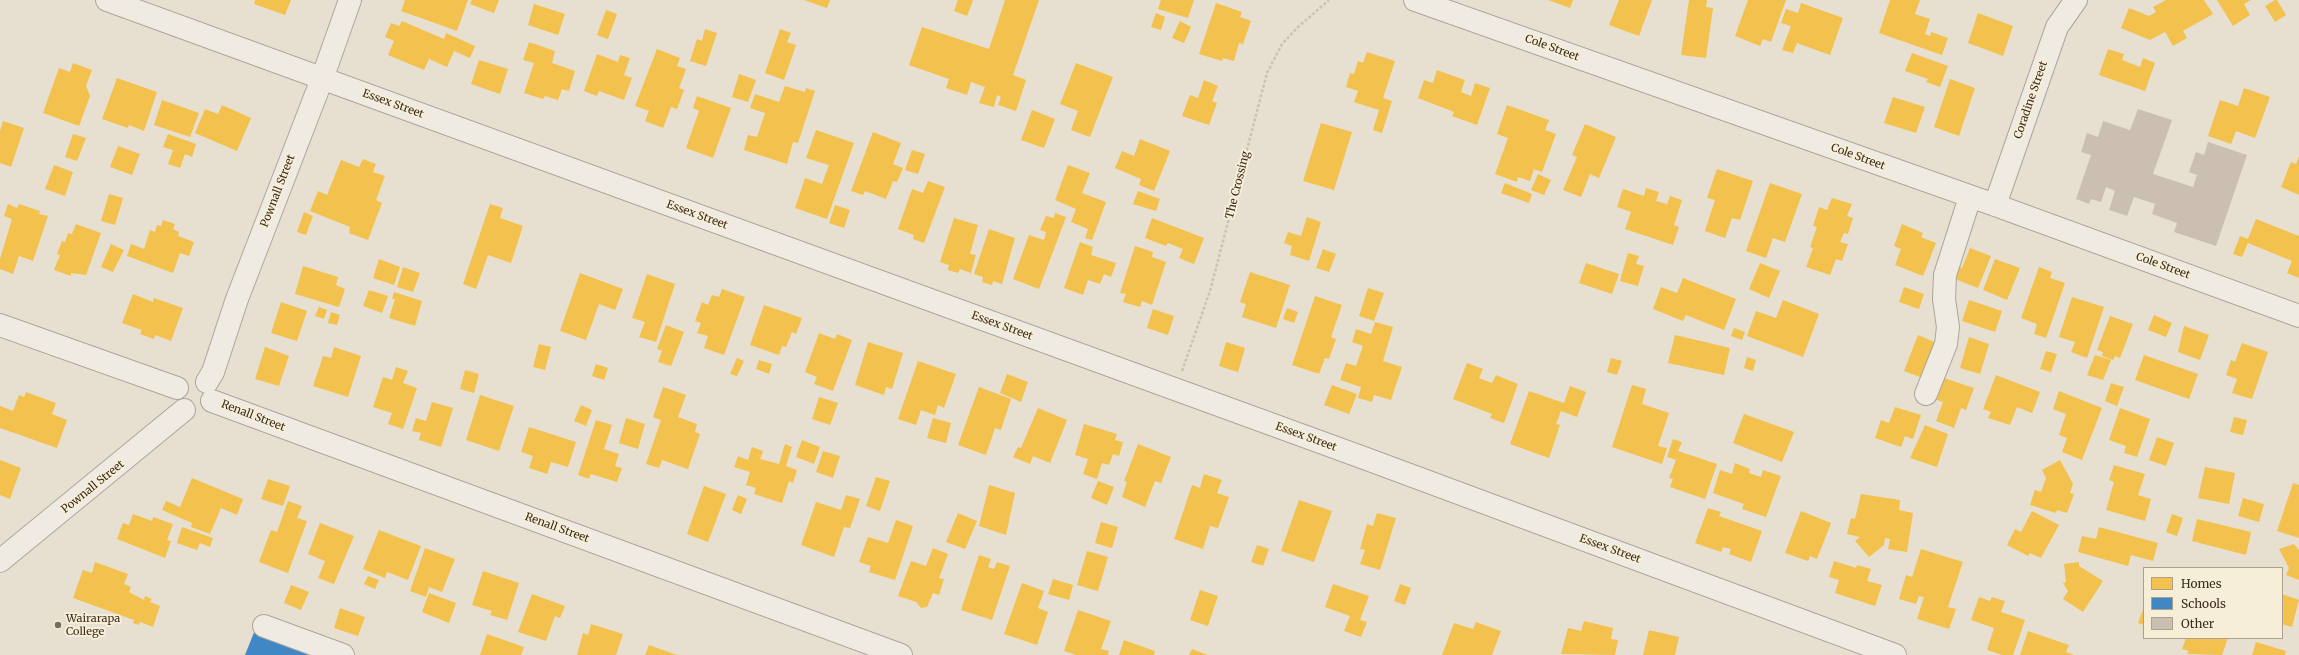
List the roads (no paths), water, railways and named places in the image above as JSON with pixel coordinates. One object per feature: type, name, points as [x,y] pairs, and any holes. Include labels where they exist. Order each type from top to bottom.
[{"type":"street","name":"Essex Street","points":[[107,0],[1175,389],[1895,655]]},
{"type":"street","name":"Pownall Street","points":[[210,391],[213,372],[237,299],[322,79],[350,0]]},
{"type":"street","name":"Cole Street","points":[[1415,0],[1995,205],[2299,316]]},
{"type":"street","name":"Coradine Street","points":[[1995,205],[2057,27],[2076,0]]},
{"type":"street","points":[[1926,394],[1946,344],[1948,327],[1944,299],[1945,275],[1970,197]]},
{"type":"street","points":[[0,324],[177,388]]},
{"type":"street","points":[[191,377],[202,379],[210,391],[205,410],[194,414],[184,410],[177,403],[177,388],[180,383],[191,377]]},
{"type":"street","name":"Renall Street","points":[[210,391],[901,655]]},
{"type":"street","name":"Pownall Street","points":[[0,561],[184,410]]},
{"type":"street","points":[[264,626],[343,655]]},
{"type":"place","name":"Wairarapa College","points":[[58,625]]}]
